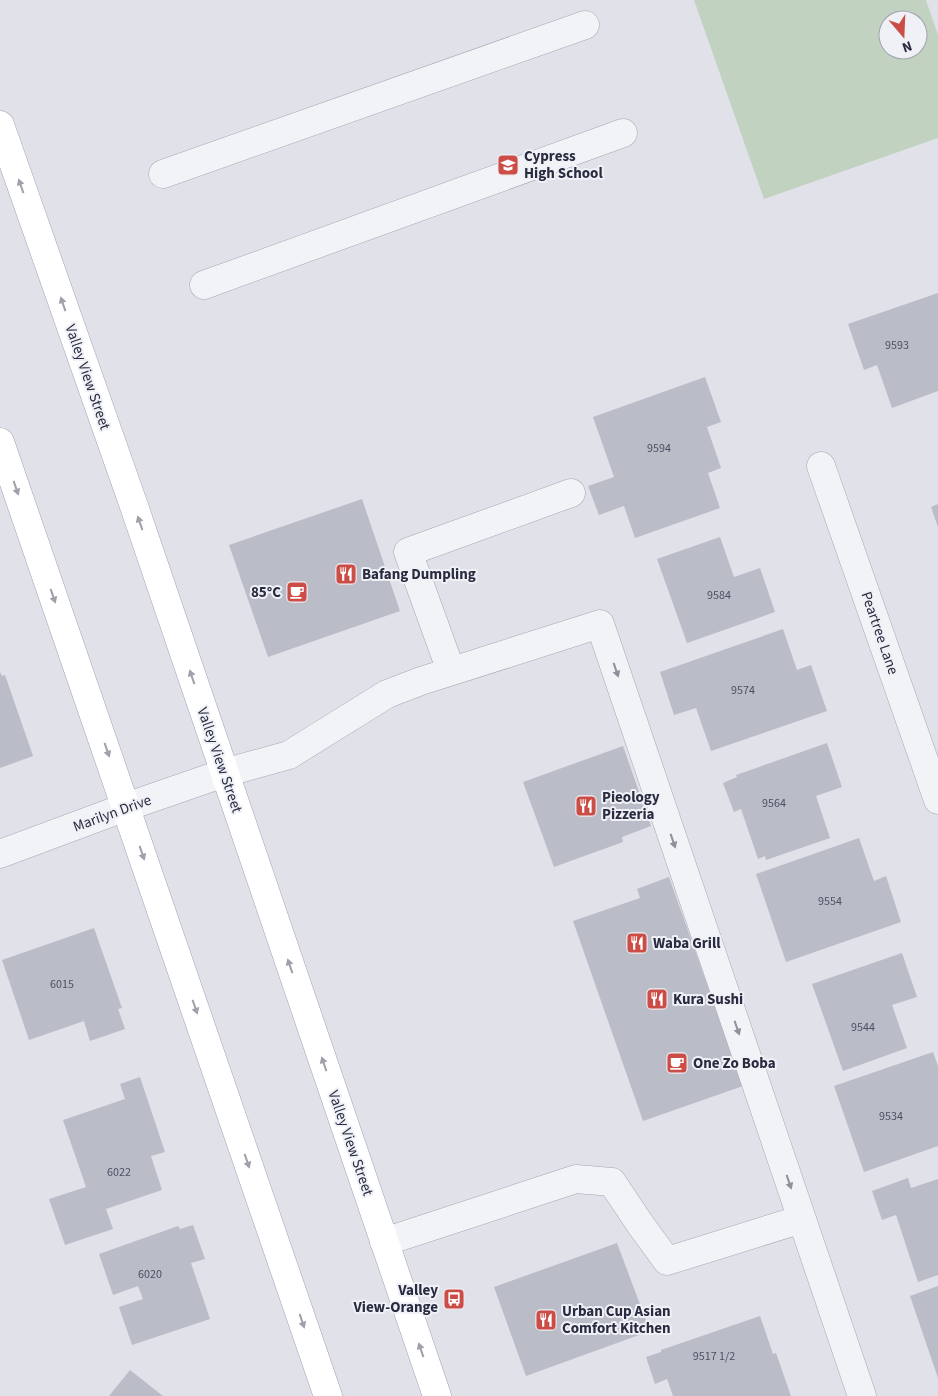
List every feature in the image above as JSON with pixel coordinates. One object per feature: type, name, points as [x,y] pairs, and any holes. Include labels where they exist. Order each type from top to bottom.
[{"type":"main road","name":"Valley View Street","points":[[0,125],[135,509],[437,1396]]},
{"type":"main road","points":[[0,442],[328,1396]]},
{"type":"street","points":[[163,174],[585,25]]},
{"type":"street","points":[[204,285],[623,133]]},
{"type":"street","name":"Peartree Lane","points":[[821,466],[938,800]]},
{"type":"street","points":[[451,671],[408,552],[571,493]]},
{"type":"street","name":"Marilyn Drive","points":[[0,854],[224,773],[289,755],[387,694],[451,671],[600,624],[802,1219]]},
{"type":"street","points":[[384,1242],[576,1178],[612,1182],[667,1261],[802,1219],[862,1396]]},
{"type":"green space","points":[[694,0],[926,0],[938,35],[938,138],[764,199]]},
{"type":"building","points":[[938,293],[938,391],[892,408],[877,365],[864,370],[848,324]]},
{"type":"building","points":[[705,377],[721,422],[707,427],[721,468],[708,473],[720,508],[635,538],[624,506],[599,515],[588,486],[614,477],[593,417]]},
{"type":"building","points":[[362,499],[400,611],[268,657],[229,545]]},
{"type":"building","points":[[938,504],[938,527],[931,507]]},
{"type":"building","points":[[720,537],[734,577],[760,568],[775,612],[687,643],[657,559]]},
{"type":"building","points":[[783,629],[797,670],[811,665],[827,711],[711,751],[696,708],[674,715],[660,672]]},
{"type":"building","points":[[0,672],[2,676],[5,675],[33,756],[0,768]]},
{"type":"building","points":[[827,743],[842,787],[816,796],[830,838],[766,860],[765,856],[758,859],[741,809],[734,812],[723,783],[737,777],[736,775]]},
{"type":"building","points":[[623,746],[651,826],[622,837],[623,842],[554,867],[523,782]]},
{"type":"building","points":[[859,838],[874,881],[886,876],[901,922],[786,962],[756,874]]},
{"type":"building","points":[[669,877],[743,1086],[643,1121],[573,921],[640,898],[637,889]]},
{"type":"building","points":[[94,928],[122,1008],[118,1009],[125,1029],[90,1041],[84,1021],[29,1040],[2,960]]},
{"type":"building","points":[[902,953],[917,997],[892,1005],[907,1048],[843,1071],[812,984]]},
{"type":"building","points":[[933,1052],[938,1066],[938,1146],[864,1172],[834,1086]]},
{"type":"building","points":[[140,1077],[165,1152],[151,1156],[162,1190],[106,1209],[113,1229],[65,1245],[49,1199],[86,1187],[63,1120],[125,1099],[120,1084]]},
{"type":"building","points":[[908,1178],[911,1188],[938,1179],[938,1275],[918,1282],[896,1215],[882,1220],[872,1191]]},
{"type":"building","points":[[193,1225],[205,1259],[191,1263],[210,1319],[132,1345],[119,1307],[143,1299],[138,1286],[113,1295],[99,1254],[178,1226],[180,1229]]},
{"type":"building","points":[[617,1243],[650,1331],[526,1376],[494,1287]]},
{"type":"building","points":[[938,1286],[938,1378],[910,1296]]},
{"type":"building","points":[[760,1316],[773,1354],[776,1353],[791,1396],[673,1396],[667,1379],[655,1384],[646,1357],[661,1352],[661,1350]]},
{"type":"building","points":[[130,1370],[163,1396],[109,1396]]},
{"type":"place","name":"Cypress High School","points":[[508,165]]},
{"type":"place","name":"Bafang Dumpling","points":[[346,574]]},
{"type":"place","name":"85°C","points":[[297,592]]},
{"type":"place","name":"Pieology Pizzeria","points":[[586,806]]},
{"type":"place","name":"Waba Grill","points":[[637,943]]},
{"type":"place","name":"Kura Sushi","points":[[657,999]]},
{"type":"place","name":"One Zo Boba","points":[[677,1063]]},
{"type":"place","name":"Valley View-Orange","points":[[454,1299]]},
{"type":"place","name":"Urban Cup Asian Comfort Kitchen","points":[[546,1320]]}]
